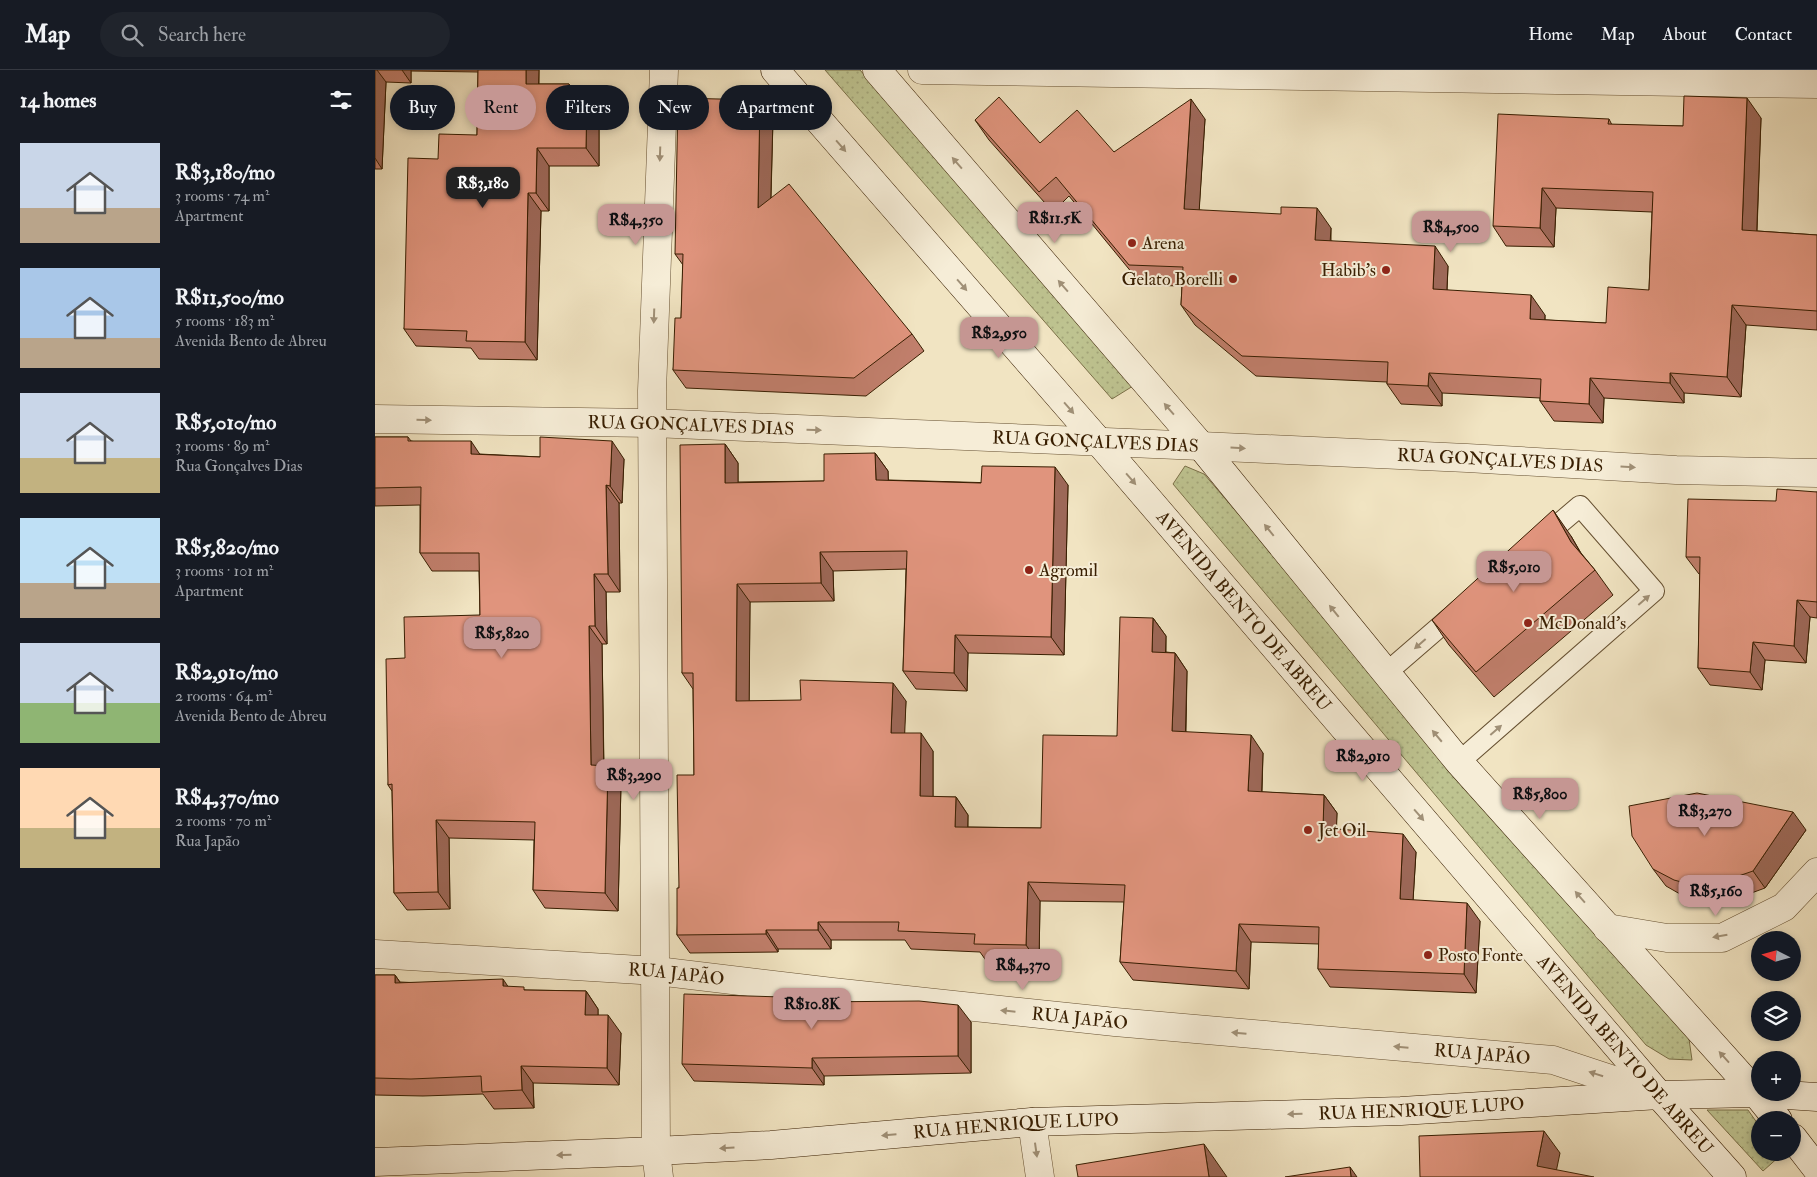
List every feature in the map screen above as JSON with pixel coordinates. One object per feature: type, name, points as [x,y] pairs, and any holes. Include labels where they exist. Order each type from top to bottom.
[{"type":"street","points":[[657,1164],[652,423],[663,70]]},
{"type":"street","name":"AVENIDA BENTO DE ABREU","points":[[775,70],[1099,442],[1659,1095],[1732,1177]]},
{"type":"street","points":[[877,70],[1201,446],[1385,674],[1459,762],[1751,1087]]},
{"type":"street","points":[[922,70],[1817,84]]},
{"type":"street","name":"RUA GONÇALVES DIAS","points":[[375,419],[652,423],[1201,446],[1676,470],[1817,473]]},
{"type":"street","points":[[1607,928],[1667,938],[1722,938],[1784,907],[1817,872]]},
{"type":"street","name":"RUA JAPÃO","points":[[375,954],[657,971],[1115,1022],[1553,1060],[1659,1095]]},
{"type":"street","name":"RUA HENRIQUE LUPO","points":[[375,1162],[657,1164],[771,1145],[1032,1122],[1401,1111],[1659,1095],[1751,1093]]},
{"type":"street","name":"RUA HENRIQUE LUPO","points":[[1801,1096],[1817,1097]]},
{"type":"street","points":[[1763,1101],[1771,1111]]},
{"type":"street","points":[[1032,1122],[1039,1177]]},
{"type":"street","points":[[1801,1150],[1814,1170]]},
{"type":"lane","points":[[1459,762],[1654,592],[1580,506],[1528,551]]},
{"type":"lane","points":[[1385,674],[1475,596]]},
{"type":"green space","points":[[825,70],[860,70],[1133,386],[1112,399]]},
{"type":"green space","points":[[1185,466],[1204,474],[1689,1039],[1692,1060],[1669,1059],[1646,1045],[1173,484]]},
{"type":"green space","points":[[1707,1110],[1748,1110],[1751,1114],[1751,1158]]},
{"type":"green space","points":[[1754,1161],[1774,1161],[1763,1171]]},
{"type":"building","points":[[478,70],[526,70],[526,84],[569,84],[546,85],[546,130],[586,130],[586,148],[537,148],[536,193],[528,193],[525,342],[466,341],[467,331],[404,329],[408,158],[438,159],[439,134],[477,135],[477,130],[536,130],[536,85],[478,85]]},
{"type":"building","points":[[1684,96],[1747,98],[1742,230],[1817,235],[1817,311],[1732,305],[1727,377],[1670,373],[1670,383],[1590,378],[1589,404],[1540,401],[1541,379],[1429,373],[1428,386],[1387,384],[1388,362],[1242,356],[1181,305],[1183,267],[1129,265],[1056,177],[1039,192],[975,120],[999,97],[1040,143],[1077,110],[1114,152],[1191,99],[1184,209],[1281,214],[1281,207],[1317,208],[1315,240],[1435,246],[1433,289],[1531,295],[1530,319],[1606,323],[1608,287],[1649,290],[1653,192],[1542,188],[1540,228],[1493,226],[1498,114],[1609,119],[1608,124],[1683,126]]},
{"type":"building","points":[[709,99],[719,99],[719,130],[759,130],[758,208],[789,184],[912,334],[854,378],[673,370],[675,318],[681,318],[683,254],[675,254],[677,130],[709,130]]},
{"type":"building","points":[[375,437],[408,437],[408,441],[471,441],[471,454],[540,457],[540,437],[612,441],[610,486],[606,485],[608,574],[594,574],[595,626],[589,626],[591,765],[608,766],[605,893],[533,890],[535,822],[436,820],[438,892],[394,893],[392,784],[388,785],[386,659],[405,658],[404,617],[480,615],[479,553],[420,553],[421,487],[375,488]]},
{"type":"building","points":[[725,444],[725,483],[824,481],[824,454],[875,453],[876,480],[981,483],[982,466],[1055,467],[1051,637],[955,635],[954,673],[903,671],[907,551],[820,552],[821,583],[737,584],[736,701],[801,700],[800,680],[893,683],[891,733],[921,733],[920,796],[956,797],[955,827],[1041,828],[1043,735],[1117,736],[1120,617],[1153,618],[1152,652],[1175,653],[1172,731],[1251,735],[1248,791],[1324,795],[1323,828],[1403,834],[1400,899],[1467,903],[1464,974],[1318,969],[1319,927],[1239,924],[1236,971],[1120,962],[1125,885],[1028,882],[1026,945],[974,944],[975,934],[898,931],[899,922],[818,922],[818,930],[766,930],[766,934],[677,935],[677,888],[679,888],[677,775],[694,775],[693,673],[682,673],[680,445]]},
{"type":"building","points":[[1777,489],[1817,492],[1817,602],[1797,600],[1794,646],[1753,642],[1750,672],[1698,668],[1700,557],[1686,557],[1688,499],[1776,501]]},
{"type":"building","points":[[1553,510],[1571,542],[1595,570],[1476,672],[1432,620]]},
{"type":"building","points":[[1697,793],[1793,812],[1753,871],[1704,888],[1674,880],[1653,869],[1632,836],[1629,806]]},
{"type":"building","points":[[375,975],[395,975],[395,983],[503,979],[503,986],[524,987],[524,990],[586,991],[585,1015],[608,1015],[607,1068],[521,1066],[522,1090],[482,1092],[481,1076],[411,1079],[375,1078]]},
{"type":"building","points":[[684,994],[814,998],[814,1002],[919,1001],[958,1005],[958,1056],[812,1058],[812,1068],[682,1064]]},
{"type":"building","points":[[1544,1131],[1537,1166],[1594,1177],[1420,1177],[1419,1136]]},
{"type":"building","points":[[1204,1144],[1209,1177],[1078,1177],[1076,1165]]},
{"type":"building","points":[[1350,1167],[1351,1177],[1285,1177]]},
{"type":"place","name":"Arena","points":[[1132,243]]},
{"type":"place","name":"Habib's","points":[[1386,270]]},
{"type":"place","name":"Gelato Borelli","points":[[1233,279]]},
{"type":"place","name":"Agromil","points":[[1029,570]]},
{"type":"place","name":"McDonald's","points":[[1528,623]]},
{"type":"place","name":"Jet Oil","points":[[1308,830]]},
{"type":"place","name":"Posto Fonte","points":[[1428,955]]}]
